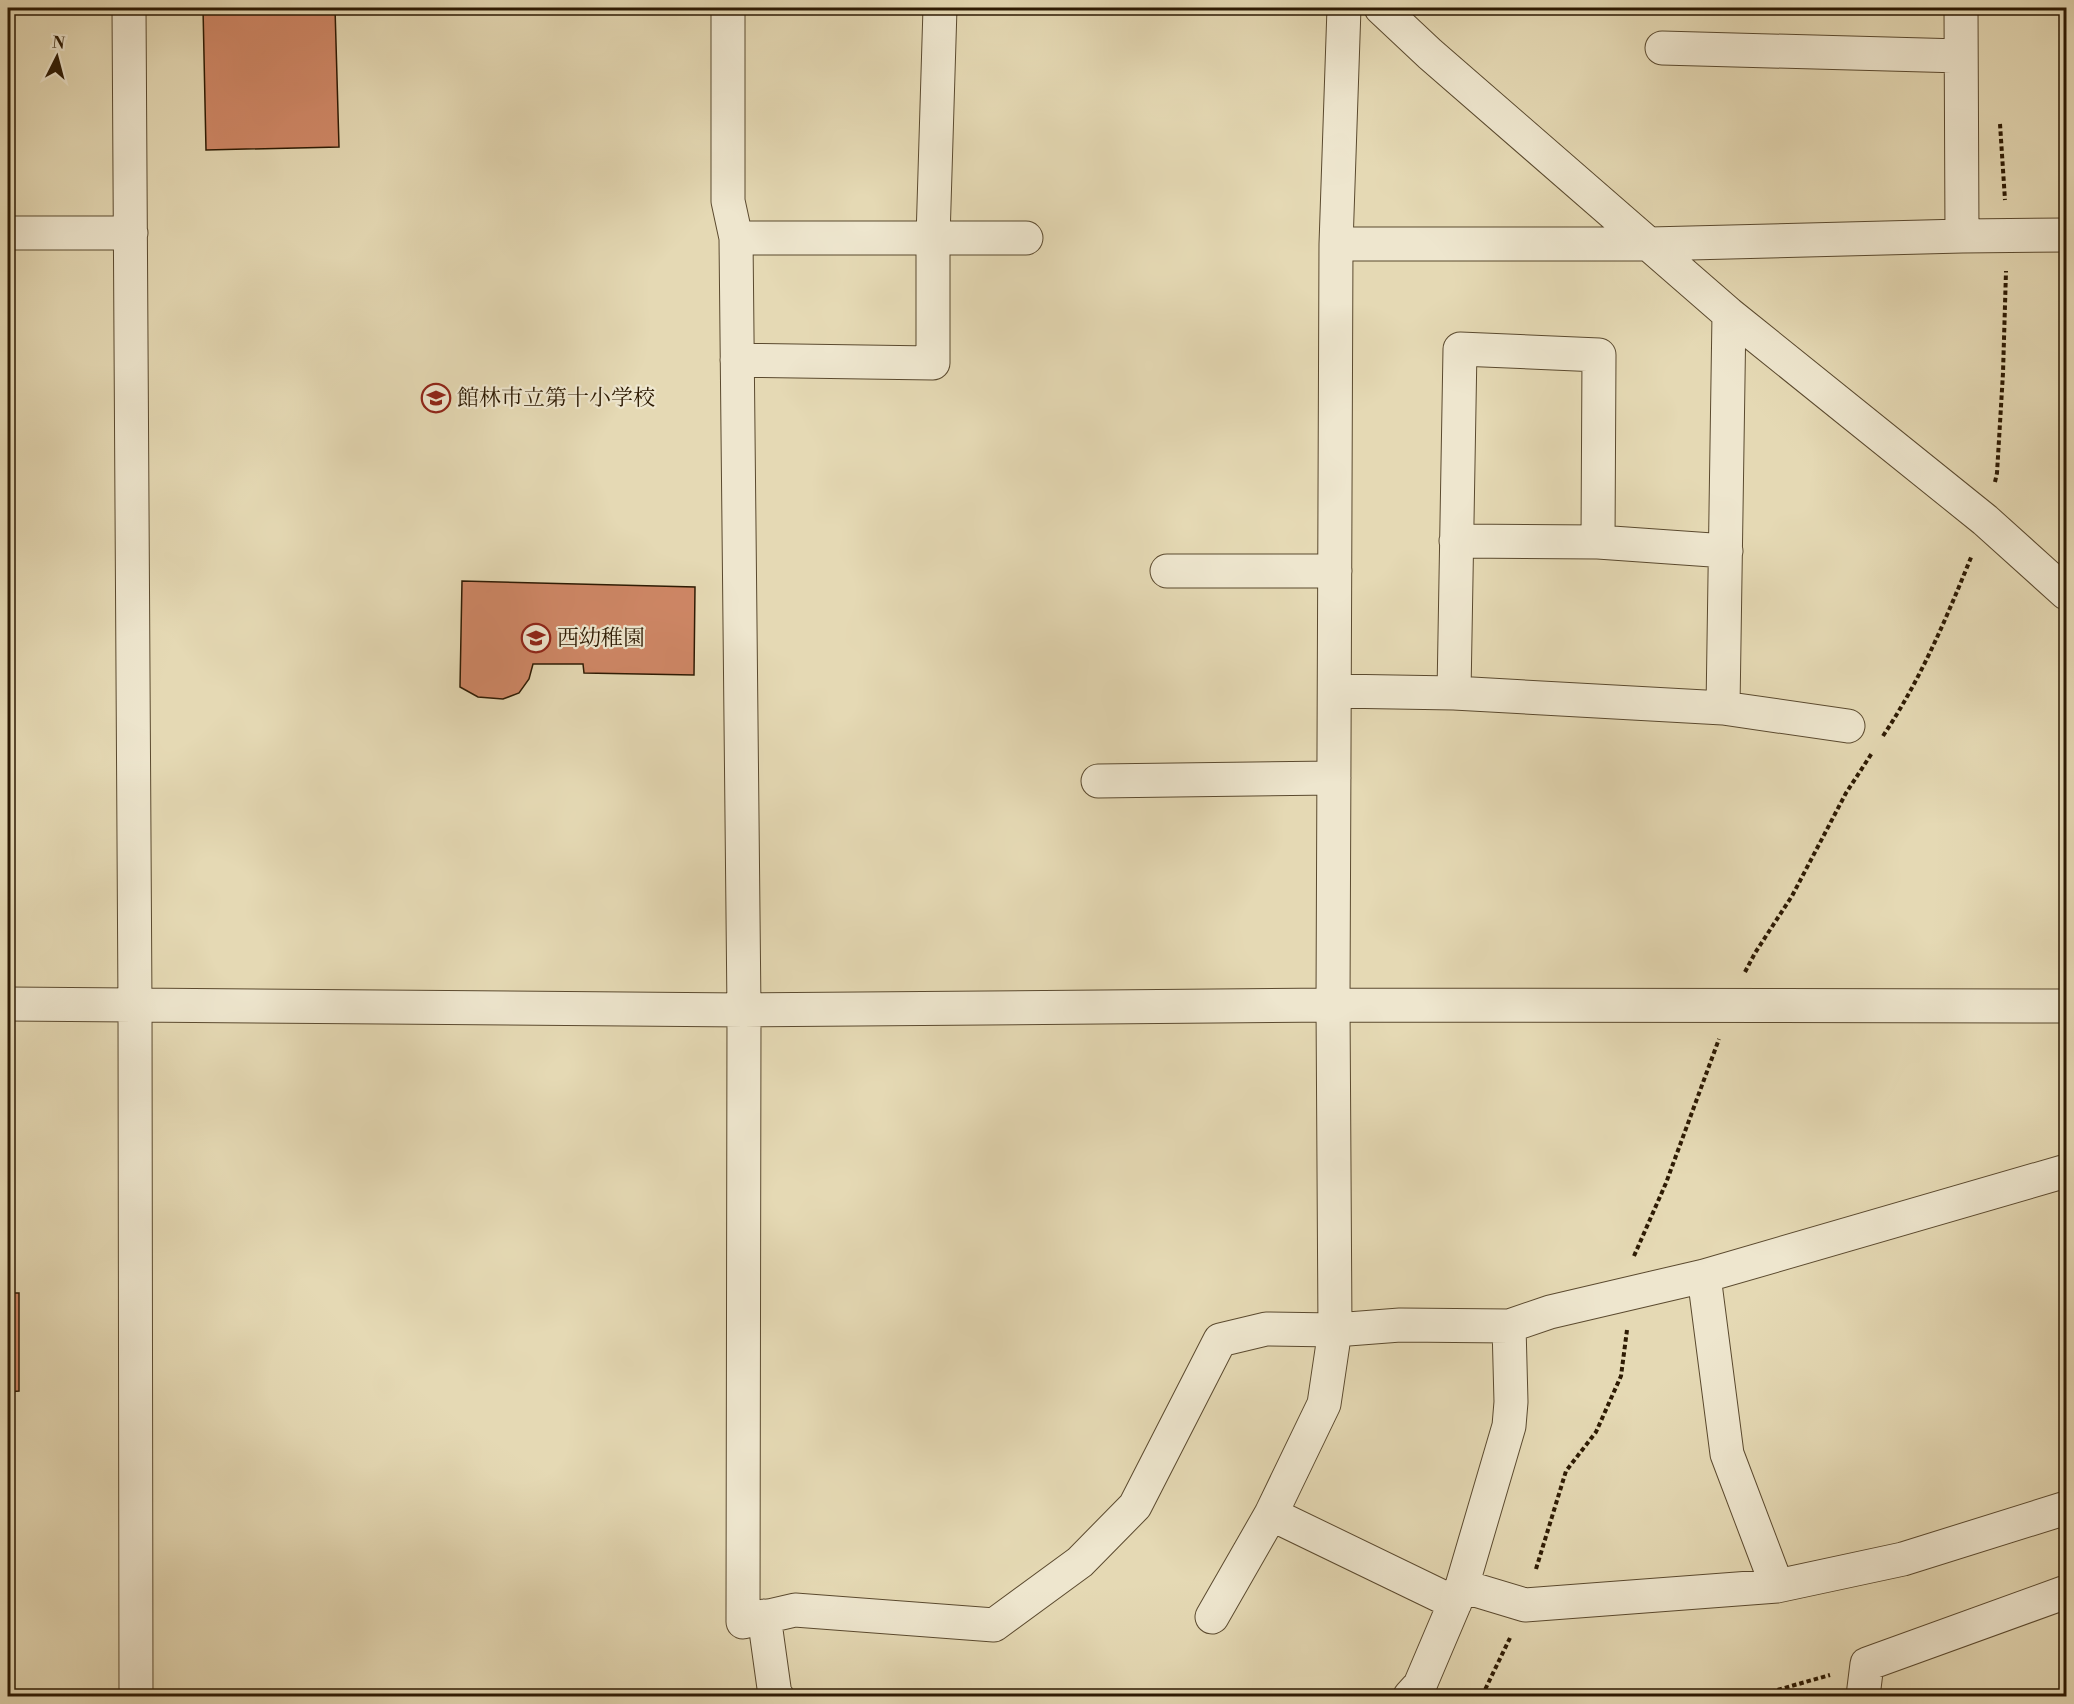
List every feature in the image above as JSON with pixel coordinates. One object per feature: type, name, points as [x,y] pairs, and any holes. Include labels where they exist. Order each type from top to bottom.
[{"type":"street","points":[[129,8],[135,1005],[136,1696]]},
{"type":"street","points":[[728,8],[728,201],[736,238],[744,1010],[743,1622],[795,1610],[994,1625],[1080,1562],[1135,1506],[1220,1340],[1266,1329],[1335,1330],[1400,1325],[1509,1326],[1550,1312],[1704,1276],[2067,1171]]},
{"type":"street","points":[[737,360],[933,363],[933,238],[940,8]]},
{"type":"street","points":[[1212,1617],[1270,1514],[1324,1404],[1335,1330],[1333,1005],[1336,244],[1344,8]]},
{"type":"street","points":[[1381,8],[1439,62],[1729,314],[1985,520],[2067,593]]},
{"type":"street","points":[[1961,8],[1962,236]]},
{"type":"street","points":[[1662,48],[1961,57]]},
{"type":"street","points":[[8,233],[131,233]]},
{"type":"street","points":[[1336,244],[1650,244],[2067,235]]},
{"type":"street","points":[[736,238],[1026,238]]},
{"type":"street","points":[[1723,708],[1729,314]]},
{"type":"street","points":[[1454,693],[1460,349],[1599,355],[1598,542]]},
{"type":"street","points":[[1456,541],[1598,542],[1726,551]]},
{"type":"street","points":[[1167,571],[1335,571]]},
{"type":"street","points":[[1335,690],[1454,693],[1723,708],[1848,726]]},
{"type":"street","points":[[1098,781],[1335,778]]},
{"type":"street","points":[[8,1004],[744,1010],[1333,1005],[2067,1006]]},
{"type":"street","points":[[1704,1276],[1727,1454],[1777,1586]]},
{"type":"street","points":[[1410,1696],[1420,1685],[1458,1594],[1509,1426],[1512,1402],[1509,1326]]},
{"type":"street","points":[[1270,1514],[1458,1594],[1525,1605],[1777,1586],[1903,1559],[2067,1508]]},
{"type":"street","points":[[1863,1696],[1867,1664],[2067,1592]]},
{"type":"street","points":[[764,1616],[775,1695],[777,1696]]},
{"type":"path","points":[[1993,489],[1997,473],[2003,373],[2006,260]]},
{"type":"path","points":[[1743,976],[1792,896],[1846,793],[1908,699],[1945,622],[1974,548]]},
{"type":"path","points":[[1482,1696],[1525,1605],[1566,1472],[1596,1432],[1621,1376],[1632,1294],[1627,1270],[1666,1183],[1720,1037]]},
{"type":"path","points":[[1756,1696],[1867,1664]]},
{"type":"building","points":[[203,8],[335,8],[339,147],[206,150]]},
{"type":"building","points":[[462,581],[695,587],[694,675],[584,673],[583,664],[533,664],[529,679],[519,693],[503,699],[478,697],[460,687]]},
{"type":"building","points":[[8,1293],[19,1293],[19,1391],[8,1392]]},
{"type":"place","name":"館林市立第十小学校","points":[[436,398]]},
{"type":"place","name":"西幼稚園","points":[[536,638]]}]
